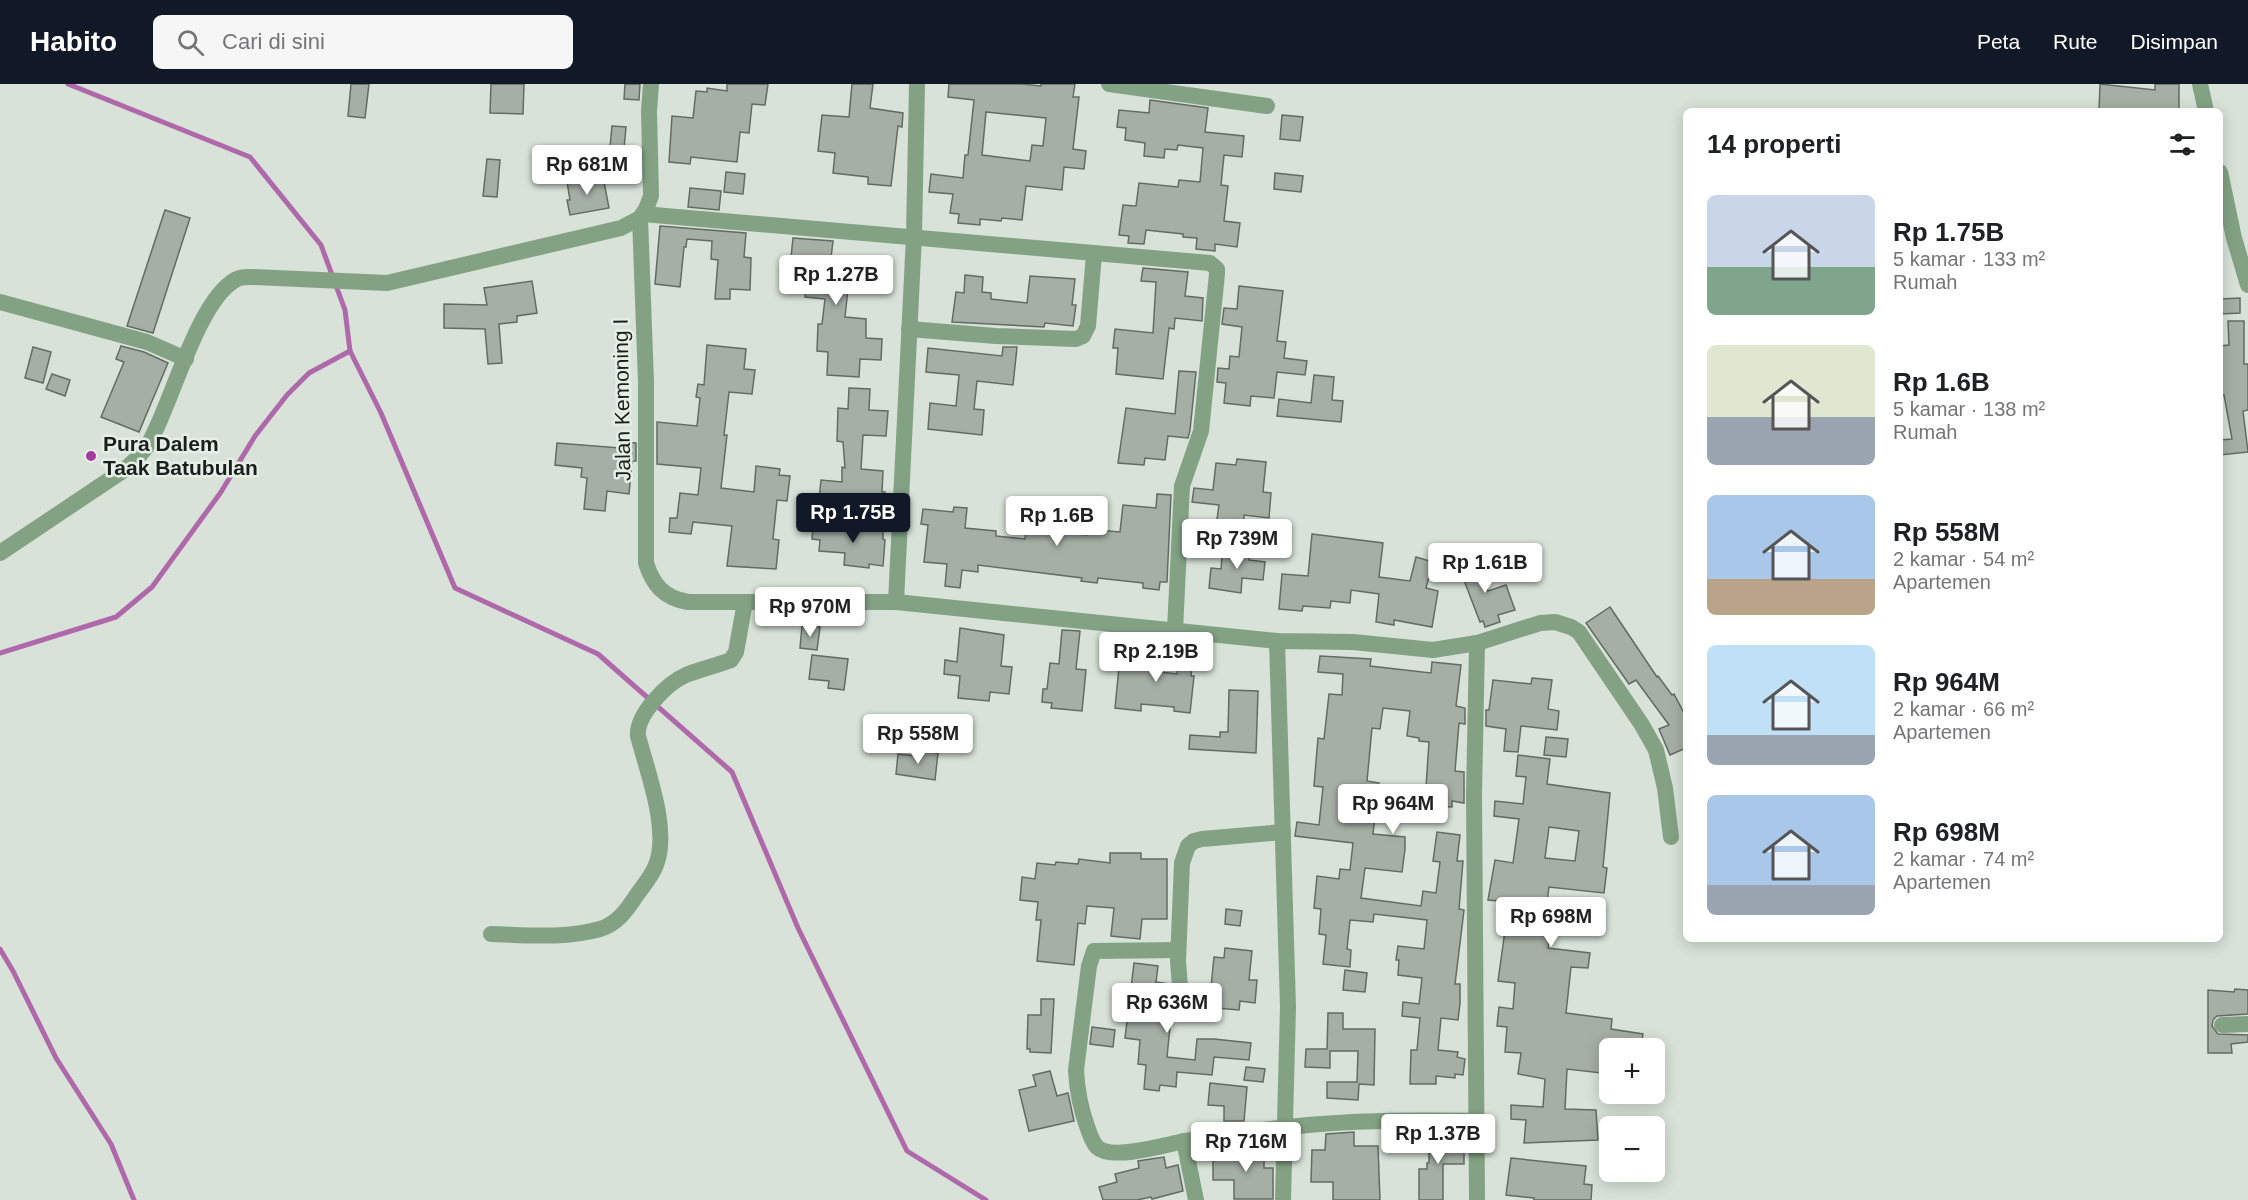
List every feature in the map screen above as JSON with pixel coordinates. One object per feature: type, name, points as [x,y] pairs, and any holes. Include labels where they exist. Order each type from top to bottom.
[{"type":"street","name":"Jalan Kemoning I","points":[[651,84],[649,111],[652,185],[651,196],[641,216],[646,382],[646,563],[652,580],[659,589],[676,600],[745,602]]},
{"type":"street","points":[[896,602],[914,236],[917,84]]},
{"type":"street","points":[[1109,84],[1268,105]]},
{"type":"street","points":[[2200,84],[2205,108]]},
{"type":"street","points":[[2223,200],[2227,238],[2248,285]]},
{"type":"street","points":[[0,553],[124,470],[141,454],[155,432],[202,323],[225,288],[241,277],[379,284],[621,228],[641,216],[914,236],[1094,255],[1209,263],[1217,269],[1201,431],[1182,486],[1176,630]]},
{"type":"street","points":[[909,329],[1076,339],[1083,336],[1088,326],[1094,255]]},
{"type":"street","points":[[0,302],[147,342],[186,359]]},
{"type":"street","points":[[806,516],[900,518]]},
{"type":"street","points":[[491,934],[555,935],[601,929],[622,916],[656,866],[660,851],[657,807],[638,736],[637,729],[641,718],[659,696],[684,676],[731,660],[736,652],[745,602],[896,602],[1277,641],[1353,642],[1432,651],[1477,643],[1540,623],[1555,622],[1579,632],[1642,725],[1656,750],[1665,788],[1671,837]]},
{"type":"street","points":[[1277,641],[1288,1007],[1283,1200]]},
{"type":"street","points":[[1477,643],[1474,795],[1477,1200]]},
{"type":"street","points":[[1180,1000],[1182,863],[1188,846],[1202,839],[1283,832]]},
{"type":"street","points":[[1179,950],[1094,951],[1089,966],[1076,1070],[1082,1112],[1090,1135],[1096,1146],[1102,1150],[1124,1152],[1286,1127],[1378,1120],[1476,1121]]},
{"type":"street","points":[[2223,1025],[2248,1024]]},
{"type":"street","points":[[1184,1141],[1196,1200]]},
{"type":"building","points":[[351,84],[369,84],[365,118],[348,116]]},
{"type":"building","points":[[491,84],[524,84],[523,114],[490,113]]},
{"type":"building","points":[[625,84],[640,84],[639,100],[624,99]]},
{"type":"building","points":[[727,84],[768,84],[765,105],[752,104],[749,133],[740,132],[737,162],[691,157],[690,164],[669,162],[672,116],[693,118],[696,91],[707,92],[707,88],[727,91]]},
{"type":"building","points":[[852,84],[873,84],[870,108],[903,113],[902,127],[898,126],[891,186],[868,184],[868,177],[833,173],[835,153],[818,151],[822,115],[849,117]]},
{"type":"building","points":[[949,84],[1041,86],[1041,84],[1075,84],[1073,97],[1079,97],[1073,149],[1086,151],[1084,169],[1064,167],[1062,190],[1026,186],[1022,220],[980,219],[980,225],[958,223],[959,214],[950,213],[953,194],[929,192],[931,174],[963,178],[965,155],[968,155],[974,100],[948,97]],"holes":[[[986,112],[1046,118],[1043,146],[1032,145],[1030,161],[982,155]]]},
{"type":"building","points":[[2100,84],[2155,90],[2155,84],[2179,84],[2179,108],[2099,108]]},
{"type":"building","points":[[1150,100],[1208,108],[1205,132],[1244,136],[1242,157],[1224,155],[1221,185],[1228,186],[1224,221],[1240,223],[1237,247],[1215,244],[1215,251],[1196,249],[1197,238],[1146,230],[1144,244],[1128,243],[1129,236],[1119,235],[1123,205],[1136,206],[1139,183],[1178,187],[1179,180],[1200,182],[1203,148],[1178,145],[1177,150],[1165,149],[1164,158],[1144,156],[1145,143],[1125,140],[1126,128],[1117,127],[1119,110],[1149,113]]},
{"type":"building","points":[[1282,115],[1303,117],[1300,141],[1280,139]]},
{"type":"building","points":[[612,126],[626,127],[623,160],[609,158]]},
{"type":"building","points":[[487,159],[500,160],[497,197],[483,196]]},
{"type":"building","points":[[726,172],[745,174],[743,194],[724,192]]},
{"type":"building","points":[[1275,173],[1303,176],[1301,192],[1274,189]]},
{"type":"building","points":[[603,177],[609,208],[570,215],[567,182]]},
{"type":"building","points":[[690,188],[721,191],[719,210],[688,207]]},
{"type":"building","points":[[165,210],[190,218],[153,333],[127,326]]},
{"type":"building","points":[[660,226],[746,233],[744,257],[751,258],[750,290],[730,289],[730,299],[715,299],[718,260],[711,259],[712,241],[687,239],[686,247],[684,247],[680,287],[655,284]]},
{"type":"building","points":[[793,238],[833,241],[831,258],[873,262],[871,282],[849,279],[845,317],[866,319],[866,338],[882,339],[881,360],[860,359],[859,377],[827,375],[828,352],[817,351],[818,324],[822,324],[825,299],[805,297],[808,269],[790,267]]},
{"type":"building","points":[[1143,268],[1188,272],[1185,296],[1203,298],[1202,321],[1175,318],[1174,329],[1169,328],[1163,379],[1116,374],[1118,348],[1113,348],[1115,329],[1153,333],[1156,282],[1141,281]]},
{"type":"building","points":[[965,275],[983,277],[982,292],[991,293],[991,299],[1027,303],[1030,276],[1075,279],[1072,305],[1076,305],[1073,326],[1045,323],[1044,327],[952,322],[956,292],[964,293]]},
{"type":"building","points":[[532,281],[537,313],[517,316],[517,322],[499,324],[502,363],[488,364],[485,329],[444,328],[444,304],[487,305],[484,288]]},
{"type":"building","points":[[1239,286],[1283,291],[1277,341],[1286,342],[1284,358],[1307,361],[1305,375],[1277,372],[1274,398],[1251,396],[1250,406],[1224,403],[1226,383],[1217,382],[1218,368],[1229,369],[1230,356],[1239,357],[1242,327],[1222,324],[1224,308],[1237,309]]},
{"type":"building","points":[[2240,298],[2240,313],[2223,314],[2223,299]]},
{"type":"building","points":[[2228,321],[2244,321],[2244,364],[2248,364],[2248,410],[2243,411],[2248,452],[2223,455],[2223,440],[2232,439],[2223,395],[2223,346],[2229,345]]},
{"type":"building","points":[[707,345],[746,349],[744,369],[755,370],[752,394],[729,392],[721,488],[754,492],[756,466],[780,469],[779,475],[790,476],[787,501],[777,500],[773,539],[779,540],[776,569],[727,566],[732,526],[693,522],[691,534],[669,532],[670,518],[677,518],[680,493],[698,495],[701,468],[657,464],[657,422],[697,426],[700,398],[696,397],[698,384],[704,385]]},
{"type":"building","points":[[121,346],[144,352],[168,363],[139,432],[101,417],[124,362],[116,359]]},
{"type":"building","points":[[33,347],[51,352],[43,383],[25,378]]},
{"type":"building","points":[[1003,347],[1017,347],[1013,385],[977,381],[974,409],[984,410],[982,435],[928,429],[930,403],[956,406],[959,375],[926,372],[928,348],[1002,356]]},
{"type":"building","points":[[1179,371],[1196,372],[1188,438],[1168,436],[1165,460],[1145,458],[1144,465],[1118,463],[1126,408],[1175,414]]},
{"type":"building","points":[[52,374],[70,380],[65,396],[46,389]]},
{"type":"building","points":[[1314,375],[1334,377],[1332,400],[1343,401],[1341,422],[1277,416],[1279,399],[1311,403]]},
{"type":"building","points":[[849,388],[870,389],[869,410],[888,411],[886,436],[863,435],[861,469],[883,471],[884,507],[837,506],[838,502],[819,500],[821,480],[842,482],[842,467],[845,468],[843,442],[837,441],[838,408],[848,409]]},
{"type":"building","points":[[621,442],[636,443],[636,461],[632,461],[629,494],[607,491],[605,511],[584,509],[587,478],[581,477],[582,468],[555,465],[557,443],[620,448]]},
{"type":"building","points":[[1237,459],[1266,462],[1263,492],[1271,493],[1269,518],[1244,515],[1243,529],[1216,526],[1219,505],[1192,502],[1194,488],[1213,490],[1216,463],[1236,465]]},
{"type":"building","points":[[1157,494],[1171,495],[1167,582],[1160,582],[1159,590],[1143,588],[1143,583],[1098,578],[1097,583],[1081,581],[1082,578],[978,565],[978,572],[962,570],[960,588],[945,586],[947,564],[924,562],[928,525],[921,524],[923,509],[953,512],[954,507],[967,508],[965,528],[996,531],[996,536],[1025,539],[1028,509],[1046,511],[1044,530],[1087,535],[1087,529],[1120,532],[1123,505],[1156,508]]},
{"type":"building","points":[[813,527],[883,528],[883,539],[885,540],[883,566],[869,564],[869,568],[844,565],[845,553],[819,551],[820,540],[812,539]]},
{"type":"building","points":[[1312,534],[1383,543],[1379,577],[1410,581],[1416,557],[1433,562],[1426,588],[1438,591],[1432,627],[1394,620],[1394,625],[1376,622],[1379,594],[1351,590],[1350,603],[1331,601],[1330,608],[1303,606],[1302,611],[1279,609],[1282,574],[1308,576]]},
{"type":"building","points":[[1236,542],[1251,543],[1249,560],[1265,562],[1263,580],[1242,578],[1241,593],[1209,588],[1211,568],[1221,569],[1222,557],[1234,558]]},
{"type":"building","points":[[1474,555],[1488,591],[1506,585],[1515,610],[1498,615],[1500,622],[1485,627],[1483,621],[1480,622],[1457,562]]},
{"type":"building","points":[[1610,607],[1657,677],[1672,695],[1674,694],[1683,711],[1683,749],[1670,755],[1659,729],[1669,725],[1636,680],[1629,684],[1586,623]]},
{"type":"building","points":[[802,626],[820,627],[817,650],[800,648]]},
{"type":"building","points":[[960,628],[1004,635],[1001,666],[1012,667],[1009,694],[990,692],[989,701],[958,698],[960,676],[944,674],[945,660],[957,662]]},
{"type":"building","points":[[1062,630],[1080,631],[1076,669],[1086,670],[1082,711],[1051,708],[1052,703],[1042,702],[1043,689],[1047,689],[1050,663],[1059,664]]},
{"type":"building","points":[[1138,643],[1154,645],[1151,671],[1177,674],[1181,644],[1194,646],[1190,713],[1174,711],[1174,707],[1141,704],[1141,711],[1115,708],[1119,667],[1135,668]]},
{"type":"building","points":[[812,655],[848,659],[844,690],[828,688],[829,681],[809,679]]},
{"type":"building","points":[[1320,656],[1371,659],[1370,666],[1431,673],[1432,662],[1461,665],[1456,706],[1465,708],[1465,724],[1459,723],[1455,771],[1464,772],[1464,803],[1452,801],[1452,807],[1435,806],[1435,803],[1425,802],[1429,742],[1407,736],[1410,711],[1383,708],[1380,729],[1372,728],[1367,781],[1379,783],[1373,834],[1405,837],[1405,849],[1402,872],[1365,868],[1361,898],[1421,906],[1423,891],[1436,893],[1440,862],[1433,861],[1437,832],[1460,835],[1457,861],[1463,861],[1459,909],[1464,910],[1455,984],[1460,984],[1460,1003],[1458,1020],[1441,1018],[1438,1050],[1458,1052],[1457,1057],[1465,1059],[1463,1075],[1455,1074],[1455,1078],[1436,1076],[1436,1084],[1410,1084],[1411,1050],[1417,1050],[1420,1018],[1402,1016],[1403,1002],[1419,1004],[1422,978],[1398,975],[1399,960],[1396,960],[1398,946],[1424,949],[1427,920],[1374,914],[1373,922],[1350,920],[1347,949],[1351,950],[1350,967],[1323,964],[1326,935],[1319,934],[1321,909],[1314,908],[1317,876],[1339,879],[1340,869],[1350,870],[1353,843],[1295,836],[1297,822],[1319,825],[1323,787],[1314,786],[1318,738],[1324,739],[1329,694],[1342,695],[1343,674],[1318,672]]},
{"type":"building","points":[[1532,678],[1552,680],[1548,709],[1559,711],[1557,730],[1521,726],[1518,752],[1504,751],[1506,729],[1486,726],[1486,710],[1489,710],[1493,680],[1531,684]]},
{"type":"building","points":[[1229,690],[1258,691],[1256,753],[1189,749],[1190,735],[1220,737],[1220,732],[1228,732]]},
{"type":"building","points":[[1546,737],[1568,739],[1566,757],[1544,755]]},
{"type":"building","points":[[917,751],[938,753],[935,780],[896,774],[898,754],[916,756]]},
{"type":"building","points":[[1518,755],[1550,759],[1547,784],[1610,793],[1603,867],[1607,868],[1604,893],[1549,887],[1545,917],[1552,918],[1548,948],[1590,953],[1588,968],[1571,967],[1566,1013],[1612,1019],[1611,1029],[1643,1034],[1642,1038],[1599,1038],[1599,1073],[1567,1069],[1565,1109],[1596,1110],[1598,1140],[1524,1143],[1526,1120],[1511,1119],[1511,1105],[1543,1107],[1545,1079],[1518,1074],[1521,1053],[1505,1052],[1507,1027],[1497,1026],[1499,1007],[1513,1009],[1515,983],[1498,981],[1509,902],[1488,900],[1495,860],[1513,863],[1519,819],[1494,816],[1495,801],[1523,804],[1526,777],[1516,776]],"holes":[[[1549,827],[1579,831],[1575,861],[1545,858]]]},
{"type":"building","points":[[1110,853],[1141,853],[1141,859],[1167,859],[1167,919],[1142,919],[1140,939],[1111,936],[1114,908],[1087,906],[1085,924],[1078,923],[1074,965],[1037,961],[1041,920],[1036,920],[1038,902],[1020,900],[1022,877],[1035,879],[1037,863],[1078,864],[1079,859],[1110,863]]},
{"type":"building","points":[[1226,909],[1242,911],[1240,926],[1225,924]]},
{"type":"building","points":[[1225,948],[1252,951],[1249,980],[1257,980],[1255,1003],[1240,1001],[1239,1010],[1217,1008],[1217,1003],[1195,1000],[1196,985],[1211,987],[1214,957],[1224,958]]},
{"type":"building","points":[[1134,963],[1158,966],[1156,982],[1169,984],[1166,1027],[1170,1027],[1167,1057],[1195,1060],[1197,1039],[1214,1039],[1251,1043],[1249,1060],[1214,1057],[1212,1075],[1177,1072],[1176,1087],[1160,1085],[1159,1091],[1144,1089],[1146,1065],[1138,1064],[1140,1040],[1125,1038]]},
{"type":"building","points":[[1345,970],[1367,973],[1365,992],[1343,990]]},
{"type":"building","points":[[2235,989],[2248,990],[2248,1014],[2217,1016],[2212,1026],[2218,1034],[2248,1035],[2248,1042],[2231,1044],[2232,1053],[2208,1053],[2208,990],[2234,992]]},
{"type":"building","points":[[1041,999],[1054,999],[1051,1053],[1030,1052],[1030,1049],[1027,1049],[1028,1015],[1041,1015]]},
{"type":"building","points":[[1328,1013],[1343,1013],[1343,1029],[1375,1029],[1374,1085],[1359,1084],[1358,1100],[1327,1098],[1327,1082],[1357,1082],[1358,1051],[1330,1051],[1330,1068],[1305,1067],[1306,1049],[1327,1049]]},
{"type":"building","points":[[1092,1027],[1115,1030],[1113,1047],[1090,1044]]},
{"type":"building","points":[[1246,1067],[1265,1069],[1263,1082],[1244,1080]]},
{"type":"building","points":[[1050,1071],[1057,1096],[1068,1093],[1074,1121],[1029,1131],[1019,1090],[1036,1086],[1033,1075]]},
{"type":"building","points":[[1210,1083],[1247,1087],[1244,1121],[1224,1121],[1224,1106],[1208,1105]]},
{"type":"building","points":[[1429,1131],[1448,1131],[1447,1144],[1464,1144],[1464,1164],[1443,1164],[1443,1200],[1419,1200],[1419,1169],[1427,1169],[1427,1163],[1429,1163]]},
{"type":"building","points":[[1354,1132],[1354,1146],[1378,1146],[1380,1200],[1333,1200],[1333,1182],[1311,1182],[1312,1150],[1325,1150],[1326,1134]]},
{"type":"building","points":[[1242,1145],[1264,1145],[1264,1168],[1273,1168],[1273,1199],[1234,1199],[1234,1180],[1213,1180],[1213,1156],[1242,1155]]},
{"type":"building","points":[[1164,1157],[1166,1168],[1178,1165],[1183,1191],[1152,1199],[1151,1197],[1137,1200],[1103,1200],[1099,1187],[1117,1182],[1115,1174],[1139,1168],[1138,1161]]},
{"type":"building","points":[[1511,1158],[1586,1166],[1584,1184],[1592,1185],[1591,1200],[1534,1200],[1534,1198],[1506,1195]]},
{"type":"waterway","points":[[68,84],[250,157],[321,245],[345,310],[350,351],[381,413],[455,588],[598,654],[732,772],[798,928],[907,1151],[986,1200]]},
{"type":"waterway","points":[[0,653],[116,617],[152,587],[221,492],[255,436],[287,395],[309,373],[350,351]]},
{"type":"waterway","points":[[0,949],[56,1058],[111,1144],[134,1200]]},
{"type":"place","name":"Pura Dalem Taak Batubulan","points":[[91,456]]}]
